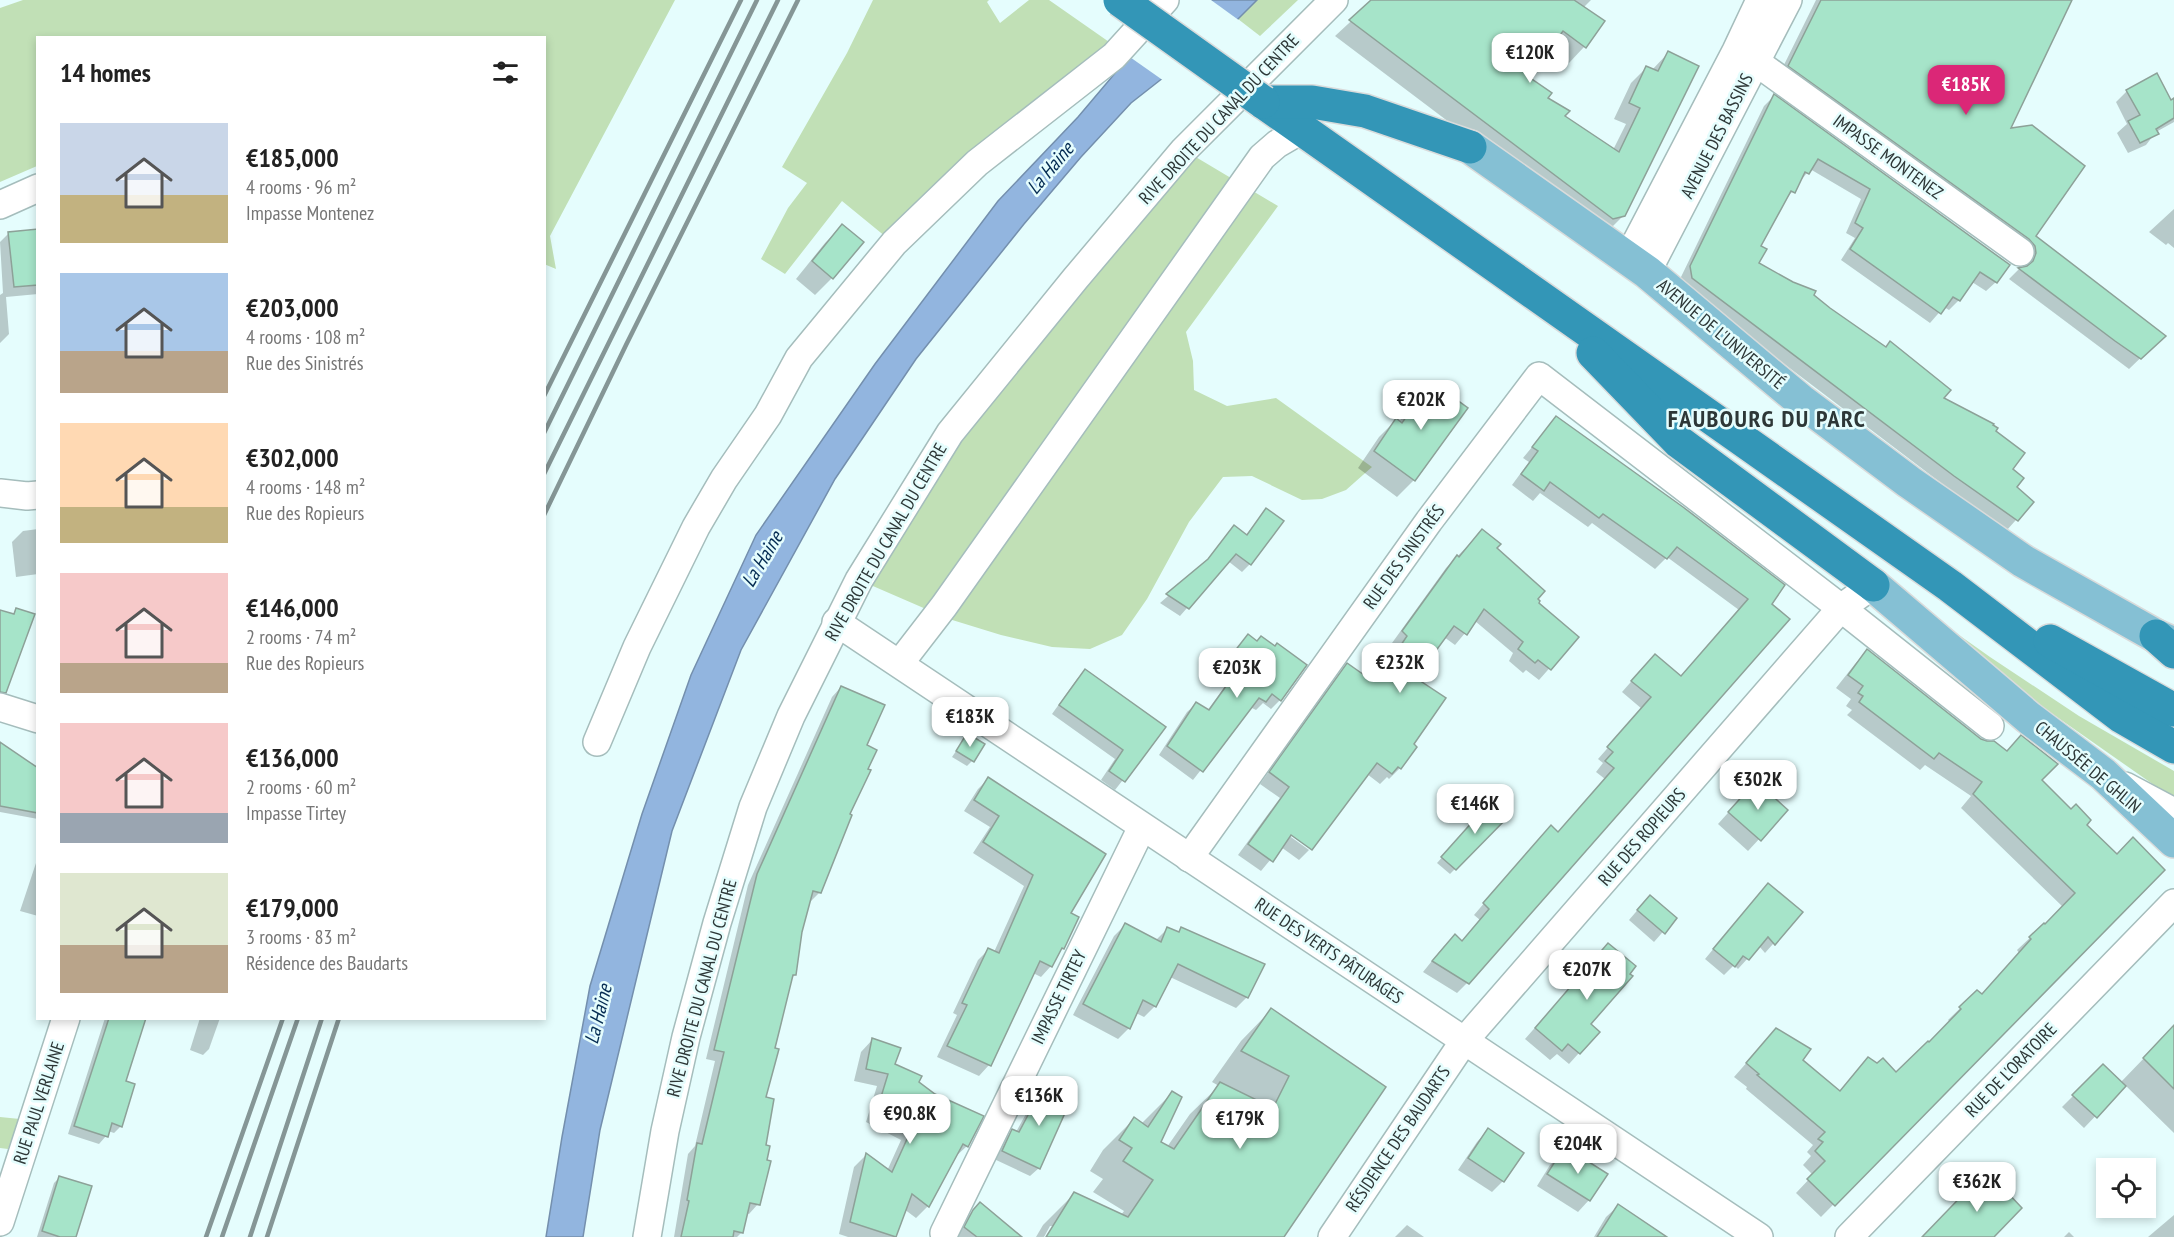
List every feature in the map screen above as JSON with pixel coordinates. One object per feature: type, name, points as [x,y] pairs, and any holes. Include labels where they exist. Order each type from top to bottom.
[{"type":"highway","points":[[1120,0],[1301,130],[1950,586],[2122,717],[2174,747]]},
{"type":"highway","points":[[1263,102],[1312,102],[1365,111],[1470,147]]},
{"type":"highway","points":[[1537,296],[1679,442],[1873,585]]},
{"type":"highway","points":[[1950,586],[2174,710]]},
{"type":"main road","name":"AVENUE DE L'UNIVERSITÉ","points":[[1470,147],[1637,265],[1801,400],[1909,482],[2024,561],[2168,644]]},
{"type":"main road","name":"CHAUSSÉE DE GHLIN","points":[[1873,585],[2029,718],[2103,774],[2174,841]]},
{"type":"street","points":[[597,742],[636,647],[696,527],[724,479],[768,415],[800,357],[894,243],[977,163],[1113,56],[1166,0]]},
{"type":"street","name":"RIVE DROITE DU CANAL DU CENTRE","points":[[647,1237],[665,1131],[686,1037],[717,923],[753,807],[791,716],[859,580],[950,433],[1075,279],[1184,150],[1334,0]]},
{"type":"street","points":[[1637,265],[1760,0]]},
{"type":"street","name":"AVENUE DES BASSINS","points":[[1637,265],[1756,62],[1788,0]]},
{"type":"street","name":"IMPASSE MONTENEZ","points":[[1756,62],[2020,252]]},
{"type":"street","points":[[900,663],[945,606],[1262,157],[1277,144],[1301,130]]},
{"type":"street","points":[[0,205],[36,189]]},
{"type":"street","name":"RUE DES SINISTRÉS","points":[[1189,858],[1429,521],[1539,376],[1841,608]]},
{"type":"street","points":[[0,493],[36,495]]},
{"type":"street","name":"RUE DES ROPIEURS","points":[[1464,1041],[1841,608],[1873,585]]},
{"type":"street","points":[[1841,608],[1990,726]]},
{"type":"street","name":"RUE DES VERTS PÂTURAGES","points":[[837,622],[1760,1237]]},
{"type":"street","points":[[0,707],[36,718]]},
{"type":"street","points":[[2103,774],[2174,812]]},
{"type":"street","name":"IMPASSE TIRTEY","points":[[944,1233],[1142,827]]},
{"type":"street","name":"RUE DE L'ORATOIRE","points":[[1849,1237],[2174,903]]},
{"type":"street","name":"RUE PAUL VERLAINE","points":[[0,1222],[65,1020]]},
{"type":"street","name":"RÉSIDENCE DES BAUDARTS","points":[[1332,1237],[1464,1041]]},
{"type":"green space","points":[[23,0],[675,0],[550,236],[556,269],[546,265],[546,36],[36,36],[36,166],[0,182],[0,8]]},
{"type":"green space","points":[[873,0],[989,0],[987,2],[1000,23],[1029,0],[1049,0],[1112,44],[886,237],[842,201],[785,274],[761,259],[788,208],[807,183],[782,167],[847,53]]},
{"type":"green space","points":[[1257,0],[1298,0],[1260,36],[1238,19]]},
{"type":"green space","points":[[1184,150],[1278,206],[1186,332],[1193,361],[1194,390],[1227,406],[1276,398],[1372,467],[1346,490],[1322,499],[1302,500],[1252,476],[1223,477],[1189,522],[1147,599],[1122,635],[1090,649],[1052,647],[1001,635],[949,619],[859,580],[891,527]]},
{"type":"green space","points":[[1911,601],[2079,716],[2174,771],[2174,799],[1994,673]]},
{"type":"green space","points":[[0,1117],[20,1119],[8,1149],[0,1148]]},
{"type":"water","name":"La Haine","points":[[1189,0],[1257,0],[1238,19],[1131,103],[1024,224],[916,359],[835,479],[741,650],[672,831],[600,1130],[583,1237],[546,1237],[590,986],[642,814],[691,675],[756,535],[875,364],[998,201],[1078,117],[1122,65]]},
{"type":"pier","points":[[1184,0],[1211,0],[1240,21],[1164,81],[1127,55]]},
{"type":"building","points":[[1371,0],[1574,0],[1605,21],[1586,48],[1563,31],[1529,77],[1552,93],[1548,98],[1570,111],[1565,116],[1619,152],[1640,108],[1629,103],[1646,66],[1658,71],[1668,51],[1699,66],[1625,216],[1613,219],[1349,20]]},
{"type":"building","points":[[1821,0],[2072,0],[2011,128],[2032,125],[2085,166],[2036,236],[2166,336],[2141,359],[2115,341],[2018,268],[2027,266],[2033,261],[2036,253],[2035,246],[2029,239],[1788,66]]},
{"type":"building","points":[[2157,73],[2171,100],[2174,98],[2174,118],[2156,129],[2159,134],[2140,143],[2128,121],[2140,115],[2126,90]]},
{"type":"building","points":[[1774,94],[2010,265],[1997,283],[1980,272],[1960,301],[1953,297],[1941,314],[1850,249],[1863,228],[1855,223],[1870,189],[1818,159],[1809,174],[1805,172],[1795,193],[1791,191],[1761,246],[1767,249],[1759,263],[1793,282],[1816,291],[1814,295],[1830,308],[1886,347],[1890,341],[1951,390],[1944,398],[1994,424],[1998,428],[1996,431],[2025,453],[2013,469],[2024,478],[2017,487],[2034,502],[2018,521],[1954,476],[1692,278],[1690,266]]},
{"type":"building","points":[[842,224],[864,242],[833,279],[812,261]]},
{"type":"building","points":[[36,229],[36,285],[14,287],[8,232]]},
{"type":"building","points":[[1431,381],[1468,408],[1415,481],[1374,451],[1396,418],[1402,423]]},
{"type":"building","points":[[1556,416],[1683,507],[1785,585],[1772,604],[1790,619],[1469,984],[1432,961],[1455,934],[1462,941],[1489,909],[1483,903],[1551,825],[1558,832],[1614,768],[1605,761],[1613,752],[1607,747],[1651,697],[1631,681],[1655,654],[1681,676],[1748,599],[1677,547],[1667,559],[1603,514],[1599,518],[1550,482],[1544,491],[1521,474],[1538,451],[1532,447]]},
{"type":"building","points":[[1266,508],[1284,521],[1251,565],[1236,554],[1189,609],[1166,594],[1208,559],[1234,525],[1247,535]]},
{"type":"building","points":[[1482,529],[1501,544],[1497,548],[1545,591],[1538,599],[1539,603],[1579,637],[1551,670],[1538,660],[1535,663],[1518,649],[1523,642],[1484,609],[1467,635],[1454,626],[1416,678],[1446,698],[1414,744],[1417,747],[1401,769],[1398,767],[1392,774],[1377,763],[1312,850],[1291,835],[1273,862],[1248,844],[1289,787],[1269,772],[1347,663],[1367,677],[1388,649],[1395,654],[1407,636],[1402,631],[1457,555],[1459,557]]},
{"type":"building","points":[[16,608],[35,614],[6,693],[0,692],[0,610],[14,614]]},
{"type":"building","points":[[1248,634],[1257,641],[1261,636],[1275,646],[1277,643],[1307,665],[1281,701],[1272,694],[1266,702],[1259,698],[1203,772],[1167,746],[1196,702],[1209,710],[1239,668],[1227,661]]},
{"type":"building","points":[[1867,649],[1981,739],[1994,741],[2007,751],[2021,735],[2058,764],[2042,780],[2071,809],[2076,804],[2091,820],[2087,825],[2117,854],[2133,837],[2165,870],[1835,1206],[1807,1179],[1825,1161],[1815,1151],[1823,1142],[1818,1139],[1825,1132],[1757,1075],[1759,1074],[1746,1063],[1776,1028],[1811,1049],[1803,1060],[1840,1091],[1868,1057],[1877,1063],[1883,1058],[1896,1072],[1929,1042],[1977,990],[1982,994],[2031,939],[2029,937],[2075,893],[1973,794],[1982,782],[1939,753],[1934,759],[1859,702],[1863,696],[1858,693],[1863,686],[1848,675]]},
{"type":"building","points":[[1085,669],[1166,727],[1125,782],[1109,771],[1123,750],[1059,705]]},
{"type":"building","points":[[841,686],[885,705],[867,745],[877,750],[868,769],[871,770],[850,814],[852,815],[821,893],[813,891],[802,932],[796,975],[793,975],[775,1048],[779,1049],[766,1097],[774,1099],[766,1145],[770,1146],[767,1160],[771,1161],[760,1205],[750,1203],[743,1233],[734,1231],[733,1237],[681,1237],[689,1201],[687,1200],[697,1143],[702,1144],[724,1052],[714,1050],[757,874]]},
{"type":"building","points":[[967,733],[985,744],[974,762],[956,751]]},
{"type":"building","points":[[0,742],[36,767],[36,813],[0,806]]},
{"type":"building","points":[[988,777],[1106,854],[1071,913],[1079,917],[1064,949],[1062,948],[1052,967],[1040,961],[991,1066],[947,1046],[967,1005],[962,1003],[988,948],[999,953],[1033,875],[983,842],[999,816],[974,800]]},
{"type":"building","points":[[1756,781],[1788,810],[1761,841],[1728,812]]},
{"type":"building","points":[[1491,801],[1508,817],[1456,870],[1441,857]]},
{"type":"building","points":[[1768,883],[1803,912],[1775,945],[1768,937],[1749,960],[1743,956],[1735,967],[1713,949]]},
{"type":"building","points":[[1650,895],[1677,918],[1665,934],[1637,910]]},
{"type":"building","points":[[1125,923],[1161,942],[1167,927],[1179,932],[1181,927],[1265,964],[1248,998],[1178,964],[1156,1007],[1143,1000],[1130,1029],[1083,1004]]},
{"type":"building","points":[[1608,943],[1636,966],[1630,974],[1633,976],[1591,1024],[1600,1032],[1580,1054],[1568,1044],[1562,1051],[1535,1028]]},
{"type":"building","points":[[1271,1008],[1386,1087],[1284,1237],[1046,1237],[1074,1192],[1128,1217],[1153,1180],[1123,1161],[1132,1148],[1119,1140],[1134,1117],[1148,1127],[1172,1091],[1182,1097],[1161,1142],[1174,1149],[1220,1082],[1273,1108],[1289,1076],[1241,1051]]},
{"type":"building","points":[[108,1020],[145,1020],[126,1081],[135,1084],[122,1127],[112,1123],[108,1137],[74,1126]]},
{"type":"building","points":[[2174,1025],[2174,1089],[2143,1058]]},
{"type":"building","points":[[872,1038],[901,1048],[895,1064],[922,1076],[919,1082],[935,1094],[984,1116],[968,1147],[963,1144],[929,1207],[912,1194],[896,1237],[850,1222],[866,1153],[892,1172],[912,1128],[877,1110],[888,1074],[866,1069]]},
{"type":"building","points":[[2103,1064],[2126,1086],[2097,1118],[2072,1095]]},
{"type":"building","points":[[1046,1081],[1073,1095],[1040,1169],[1002,1151],[1012,1129],[1019,1132]]},
{"type":"building","points":[[1488,1128],[1524,1153],[1504,1182],[1468,1158]]},
{"type":"building","points":[[1561,1152],[1575,1160],[1578,1155],[1608,1174],[1590,1201],[1547,1174]]},
{"type":"building","points":[[1990,1174],[2022,1208],[1994,1237],[1922,1237],[1975,1182],[1979,1186]]},
{"type":"building","points":[[59,1176],[92,1186],[76,1237],[60,1237],[42,1231]]},
{"type":"building","points":[[980,1202],[1022,1237],[977,1237],[964,1227]]},
{"type":"building","points":[[1618,1204],[1667,1237],[1597,1237]]},
{"type":"railway","points":[[546,392],[741,0]]},
{"type":"railway","points":[[546,429],[757,0]]},
{"type":"railway","points":[[546,470],[778,0]]},
{"type":"railway","points":[[546,511],[798,0]]},
{"type":"railway","points":[[206,1237],[282,1020]]},
{"type":"railway","points":[[222,1237],[297,1020]]},
{"type":"railway","points":[[250,1237],[321,1020]]},
{"type":"railway","points":[[267,1237],[338,1020]]},
{"type":"district","name":"FAUBOURG DU PARC","points":[[1767,419]]}]
